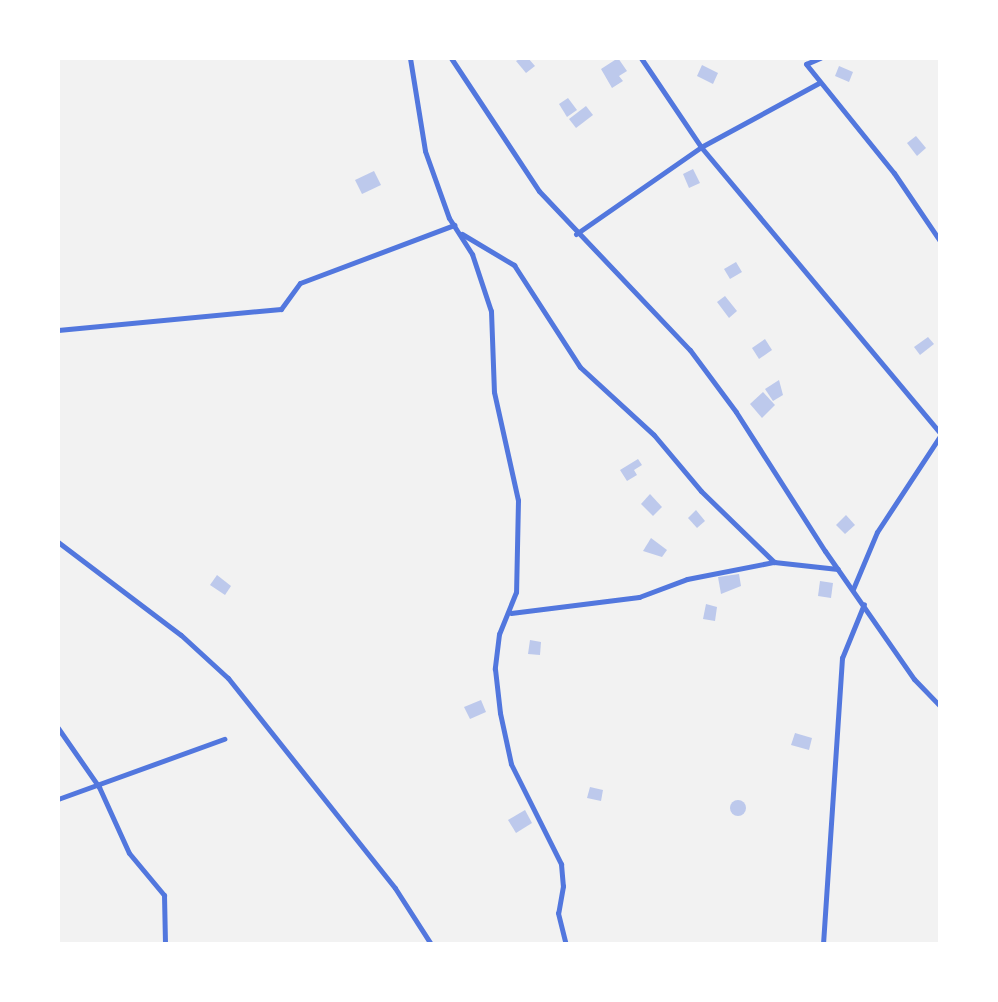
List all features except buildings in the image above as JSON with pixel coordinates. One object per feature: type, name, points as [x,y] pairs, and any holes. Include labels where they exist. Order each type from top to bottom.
[{"type":"street","points":[[410,58],[425,151],[456,228],[472,254],[490,311],[494,392],[518,500],[516,592],[511,613],[499,634],[495,669],[500,713],[510,764],[561,864],[558,913],[566,944]]},
{"type":"street","points":[[451,58],[539,191],[690,350],[736,412],[914,678],[940,706]]},
{"type":"street","points":[[641,58],[701,147],[940,435],[877,532],[853,590]]},
{"type":"street","points":[[820,58],[804,61],[894,173],[940,241]]},
{"type":"street","points":[[576,234],[701,147],[819,83]]},
{"type":"street","points":[[58,330],[281,309],[300,283],[456,228]]},
{"type":"street","points":[[456,228],[514,265],[580,368],[654,435],[701,491],[774,562]]},
{"type":"street","points":[[58,542],[181,635],[228,678],[395,888],[431,944]]},
{"type":"street","points":[[511,613],[639,598],[686,579],[774,562],[838,569]]},
{"type":"street","points":[[823,944],[842,658],[864,604]]},
{"type":"street","points":[[58,728],[100,788],[129,853],[164,895],[166,944]]},
{"type":"street","points":[[58,799],[100,788],[224,738]]}]
